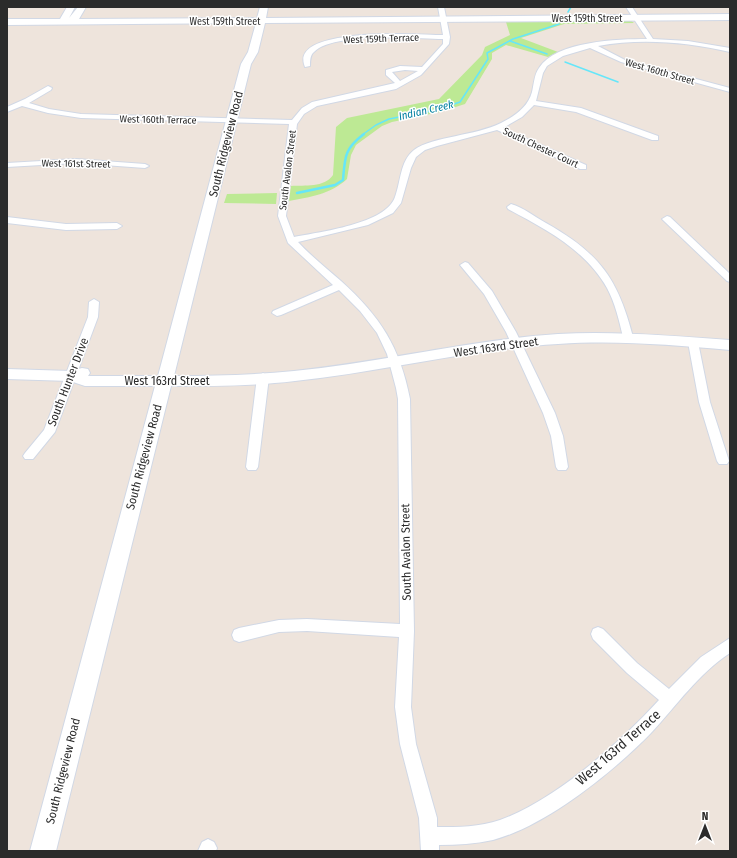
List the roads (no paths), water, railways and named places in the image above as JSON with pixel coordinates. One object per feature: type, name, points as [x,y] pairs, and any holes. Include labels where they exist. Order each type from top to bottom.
[{"type":"main road","points":[[69,20],[71,7]]},
{"type":"main road","points":[[69,20],[82,7]]},
{"type":"main road","name":"South Ridgeview Road","points":[[42,851],[233,120],[246,64],[253,52],[257,7]]},
{"type":"main road","name":"South Ridgeview Road","points":[[257,20],[264,7]]},
{"type":"main road","name":"West 159th Street","points":[[7,18],[69,20],[257,20],[730,17]]},
{"type":"main road","name":"West 159th Street","points":[[7,22],[69,20]]},
{"type":"main road","name":"West 163rd Street","points":[[7,374],[71,376],[85,381],[165,376],[225,381],[327,372],[516,343],[558,339],[628,337],[730,345]]},
{"type":"street","points":[[441,7],[447,37]]},
{"type":"street","points":[[629,7],[651,40]]},
{"type":"street","name":"West 159th Terrace","points":[[307,66],[306,60],[310,51],[319,45],[332,41],[352,38],[447,37]]},
{"type":"street","name":"South Avalon Street","points":[[430,843],[424,798],[408,744],[403,707],[407,630],[404,398],[394,361],[381,329],[359,304],[302,254],[291,241],[285,230],[282,216],[297,116],[315,104],[372,93],[400,84],[424,69],[443,50],[447,37]]},
{"type":"street","points":[[291,241],[361,224],[379,218],[396,204],[410,159],[418,150],[429,146],[470,137],[498,128],[519,115],[532,102],[540,72],[547,63],[564,54],[592,46],[651,40],[694,42],[730,50]]},
{"type":"street","points":[[723,48],[730,41]]},
{"type":"street","name":"West 160th Street","points":[[592,46],[623,61],[730,90]]},
{"type":"street","points":[[400,84],[388,74],[390,70],[397,68],[424,69]]},
{"type":"street","points":[[7,110],[23,104],[48,88]]},
{"type":"street","points":[[532,102],[578,110],[655,138]]},
{"type":"street","name":"West 160th Terrace","points":[[23,104],[75,116],[295,122]]},
{"type":"street","name":"South Chester Court","points":[[498,128],[583,167]]},
{"type":"street","name":"West 161st Street","points":[[7,165],[76,161],[145,166]]},
{"type":"street","points":[[511,207],[562,236],[584,252],[605,275],[619,301],[628,337]]},
{"type":"street","points":[[667,219],[730,279]]},
{"type":"street","points":[[7,220],[73,227],[117,226]]},
{"type":"street","points":[[465,265],[488,293],[516,343],[549,414],[557,436],[562,466]]},
{"type":"street","points":[[277,313],[340,286]]},
{"type":"street","name":"South Hunter Drive","points":[[29,456],[49,432],[92,317],[94,302]]},
{"type":"street","points":[[693,342],[705,409],[723,461]]},
{"type":"street","points":[[252,468],[263,377]]},
{"type":"street","points":[[238,634],[279,626],[307,624],[407,630]]},
{"type":"street","name":"West 163rd Terrace","points":[[598,634],[632,668],[670,699]]},
{"type":"street","name":"West 163rd Terrace","points":[[430,843],[501,828],[521,819],[564,793],[596,770],[644,728],[705,662],[730,645]]},
{"type":"waterway","name":"Indian Creek","points":[[568,12],[571,7]]},
{"type":"waterway","name":"Indian Creek","points":[[362,135],[376,125],[389,119],[436,110],[460,102],[488,59],[487,53],[513,39],[559,24]]},
{"type":"waterway","points":[[510,41],[547,54]]},
{"type":"waterway","points":[[565,62],[618,82]]},
{"type":"waterway","name":"Indian Creek","points":[[297,193],[335,185],[343,180],[345,159],[349,149],[357,139],[364,134]]}]
